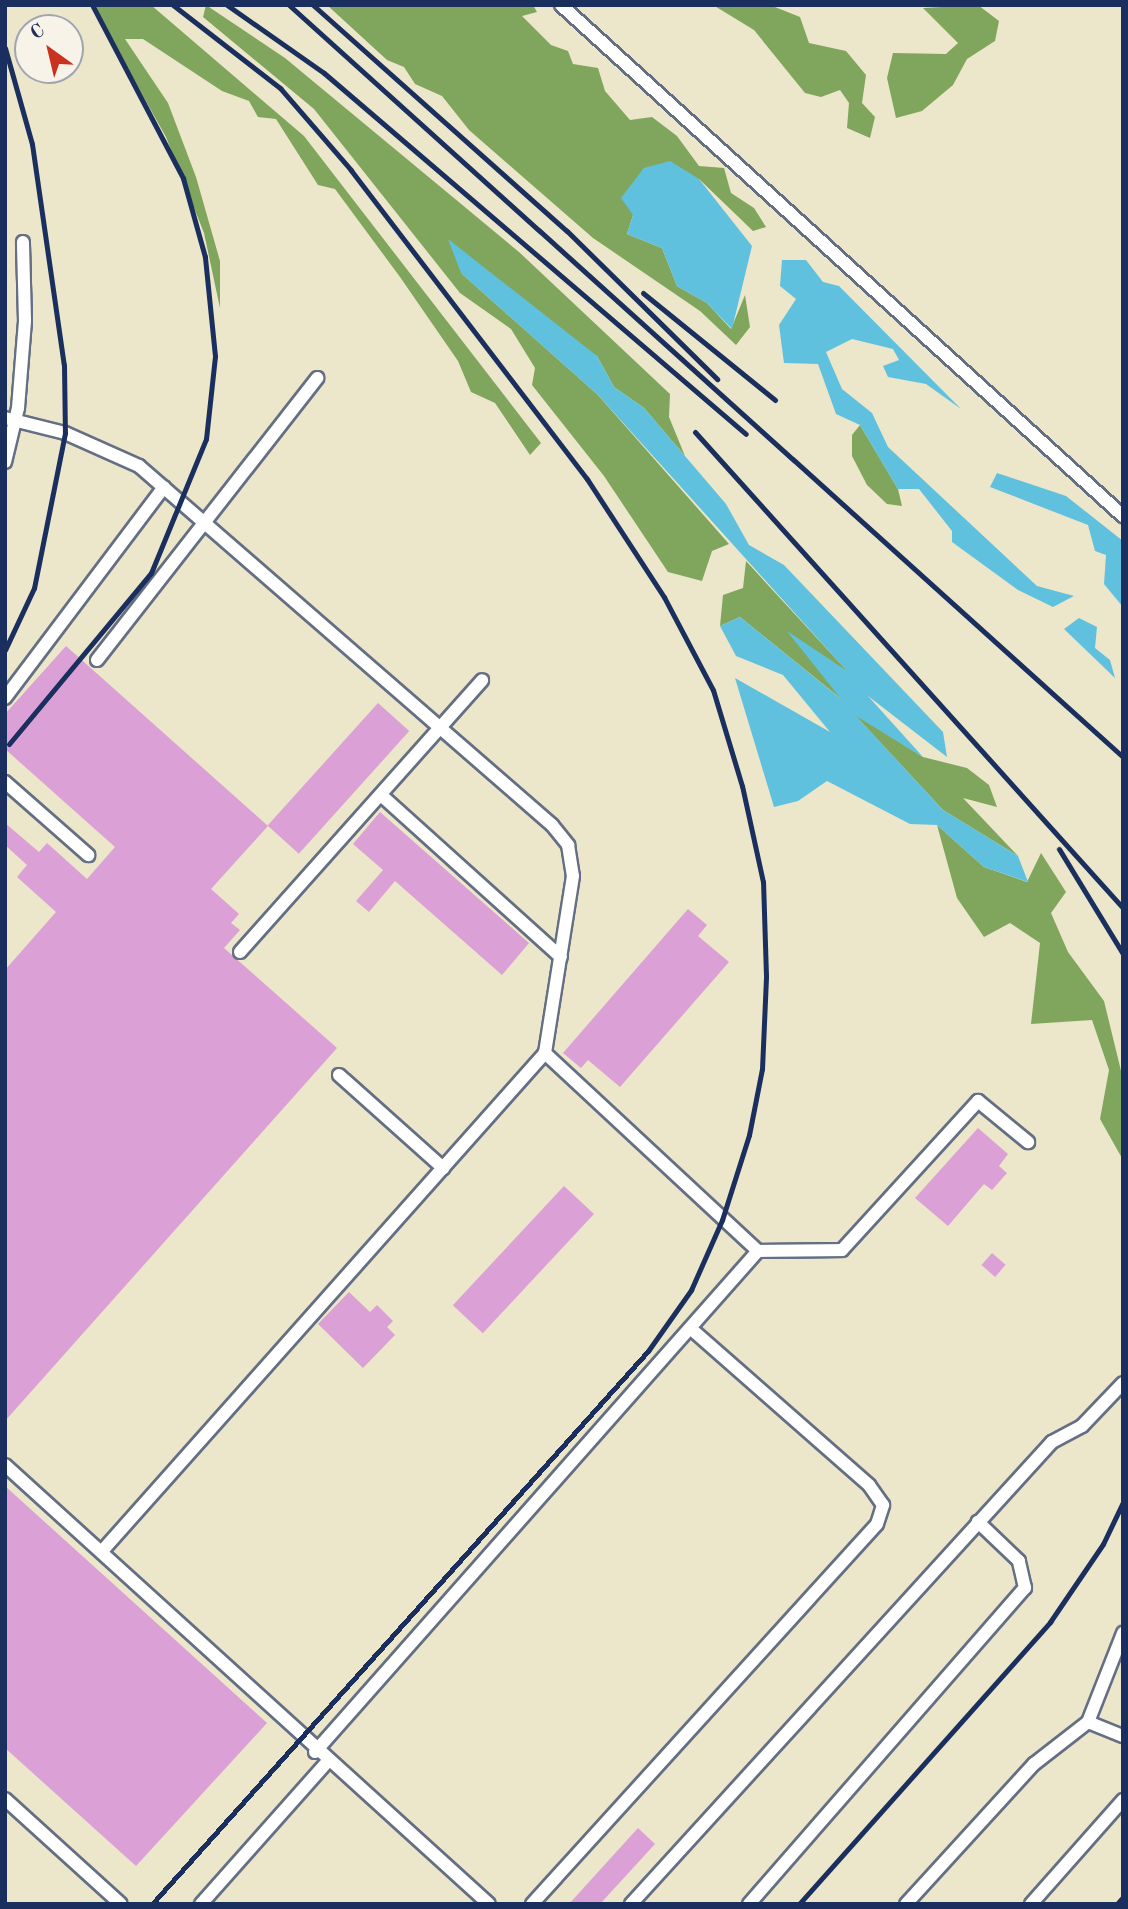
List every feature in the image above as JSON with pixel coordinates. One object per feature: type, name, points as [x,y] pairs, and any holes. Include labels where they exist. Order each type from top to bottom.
[{"type":"lane","points":[[561,5],[1123,516]]},
{"type":"lane","points":[[5,462],[25,321],[23,242]]},
{"type":"lane","points":[[97,660],[317,378]]},
{"type":"lane","points":[[10,419],[65,433],[139,466],[441,727],[568,845],[573,876],[545,1053],[102,1551]]},
{"type":"lane","points":[[5,698],[164,487]]},
{"type":"lane","points":[[240,952],[482,680]]},
{"type":"lane","points":[[5,782],[88,855]]},
{"type":"lane","points":[[381,795],[561,957]]},
{"type":"lane","points":[[545,1053],[758,1251],[842,1250],[978,1101],[1028,1142]]},
{"type":"lane","points":[[339,1076],[443,1168]]},
{"type":"lane","points":[[315,1752],[758,1251]]},
{"type":"lane","points":[[532,1904],[877,1524],[883,1505],[869,1485],[690,1328]]},
{"type":"lane","points":[[631,1904],[1052,1442],[1082,1426],[1123,1382]]},
{"type":"lane","points":[[5,1465],[102,1551],[315,1752],[489,1904]]},
{"type":"lane","points":[[749,1904],[1025,1588],[1019,1561],[978,1522]]},
{"type":"lane","points":[[906,1904],[1034,1763],[1088,1722],[1123,1633]]},
{"type":"lane","points":[[1088,1722],[1123,1736]]},
{"type":"lane","points":[[201,1904],[327,1762]]},
{"type":"lane","points":[[5,1799],[121,1904]]},
{"type":"lane","points":[[1031,1904],[1123,1800]]},
{"type":"green space","points":[[92,5],[151,5],[304,136],[541,443],[530,455],[495,403],[471,392],[458,361],[400,277],[335,189],[318,185],[276,119],[258,117],[249,101],[222,91],[143,39],[125,39],[168,103],[196,177],[220,261],[220,308],[204,233],[166,137]]},
{"type":"green space","points":[[206,5],[285,58],[519,252],[670,394],[669,417],[685,456],[644,408],[614,387],[597,356],[461,273],[598,395],[729,544],[712,551],[702,581],[668,572],[604,476],[532,385],[535,368],[511,329],[460,293],[314,109],[203,17]]},
{"type":"green space","points":[[327,5],[533,5],[537,12],[522,16],[551,45],[568,51],[573,64],[598,68],[605,91],[630,120],[652,117],[677,136],[699,166],[724,168],[731,193],[754,208],[766,227],[753,231],[699,179],[633,215],[627,234],[662,248],[677,286],[707,303],[731,329],[745,295],[750,327],[736,345],[700,311],[593,238],[469,130],[442,96],[415,84],[404,67],[387,60]]},
{"type":"green space","points":[[713,5],[770,5],[800,17],[809,43],[846,51],[866,75],[862,103],[875,117],[870,138],[847,128],[849,103],[840,90],[821,97],[805,93],[754,30]]},
{"type":"green space","points":[[978,5],[999,21],[995,41],[967,59],[953,85],[922,111],[896,118],[887,78],[893,53],[946,54],[958,43],[923,8]]},
{"type":"green space","points":[[860,425],[898,489],[902,506],[887,504],[867,485],[852,456],[852,435]]},
{"type":"green space","points":[[746,561],[850,674],[790,634],[845,702],[740,617],[720,626],[723,595],[743,588]]},
{"type":"green space","points":[[853,713],[923,757],[967,768],[989,785],[997,807],[963,798],[1018,856],[943,810]]},
{"type":"green space","points":[[937,825],[984,867],[1027,882],[1041,853],[1066,892],[1051,913],[1068,952],[1104,1001],[1123,1079],[1123,1160],[1100,1119],[1109,1070],[1092,1020],[1031,1024],[1040,943],[1010,923],[984,937],[957,898]]},
{"type":"water","points":[[670,161],[699,179],[752,246],[732,329],[707,303],[677,286],[662,248],[627,234],[633,215],[621,198],[644,168]]},
{"type":"water","points":[[448,239],[597,356],[614,387],[644,408],[726,504],[749,545],[784,565],[943,732],[947,757],[868,696],[923,757],[856,716],[943,810],[1018,856],[1028,882],[984,867],[937,825],[910,824],[827,781],[798,801],[774,807],[735,678],[830,732],[783,675],[736,656],[720,626],[740,617],[841,699],[787,631],[847,671],[598,395],[461,273]]},
{"type":"water","points":[[782,260],[806,260],[823,282],[839,286],[961,409],[926,384],[888,377],[883,366],[899,360],[893,349],[852,339],[826,352],[842,389],[872,413],[888,447],[1037,586],[1074,596],[1053,607],[1018,590],[952,542],[952,531],[919,489],[898,489],[860,425],[836,414],[818,364],[784,363],[779,325],[796,299],[780,286]]},
{"type":"water","points":[[997,473],[1066,496],[1123,541],[1123,607],[1104,584],[1106,555],[1095,551],[1088,525],[990,487]]},
{"type":"water","points":[[1079,618],[1097,627],[1095,648],[1110,660],[1115,678],[1064,629]]},
{"type":"building","points":[[66,646],[268,826],[211,889],[239,914],[231,923],[240,930],[224,948],[337,1048],[5,1421],[5,970],[56,912],[17,877],[27,865],[5,845],[5,823],[39,852],[47,843],[87,879],[115,847],[5,749],[5,714]]},
{"type":"building","points":[[378,703],[409,731],[299,854],[268,826]]},
{"type":"building","points":[[380,812],[529,943],[502,975],[395,881],[369,912],[356,901],[383,870],[353,844]]},
{"type":"building","points":[[688,909],[707,925],[698,936],[729,962],[620,1087],[588,1060],[581,1068],[563,1053]]},
{"type":"building","points":[[978,1128],[1008,1154],[999,1166],[1007,1173],[992,1190],[984,1184],[948,1226],[915,1198]]},
{"type":"building","points":[[564,1186],[594,1214],[483,1333],[453,1305]]},
{"type":"building","points":[[992,1253],[1006,1265],[995,1277],[982,1265]]},
{"type":"building","points":[[349,1292],[370,1312],[377,1305],[393,1321],[387,1327],[395,1335],[363,1368],[318,1324]]},
{"type":"building","points":[[5,1486],[267,1723],[136,1866],[5,1748]]},
{"type":"building","points":[[638,1828],[655,1844],[600,1904],[569,1904]]},
{"type":"railway","points":[[9,744],[151,573],[206,439],[215,356],[205,257],[183,178],[92,5]]},
{"type":"railway","points":[[152,1904],[648,1351],[691,1290],[722,1220],[749,1135],[762,1069],[766,976],[763,882],[742,786],[713,690],[664,597],[587,479],[351,170],[280,88],[173,5]]},
{"type":"railway","points":[[227,5],[324,73],[746,434]]},
{"type":"railway","points":[[289,5],[1123,757]]},
{"type":"railway","points":[[313,5],[567,231],[717,379]]},
{"type":"railway","points":[[5,48],[32,144],[64,365],[65,433],[34,588],[5,650]]},
{"type":"railway","points":[[643,293],[775,400]]},
{"type":"railway","points":[[695,432],[1123,908]]},
{"type":"railway","points":[[1059,849],[1123,954]]},
{"type":"railway","points":[[799,1904],[1050,1622],[1103,1544],[1123,1502]]},
{"type":"railway","points":[[1117,1904],[1123,1897]]}]
